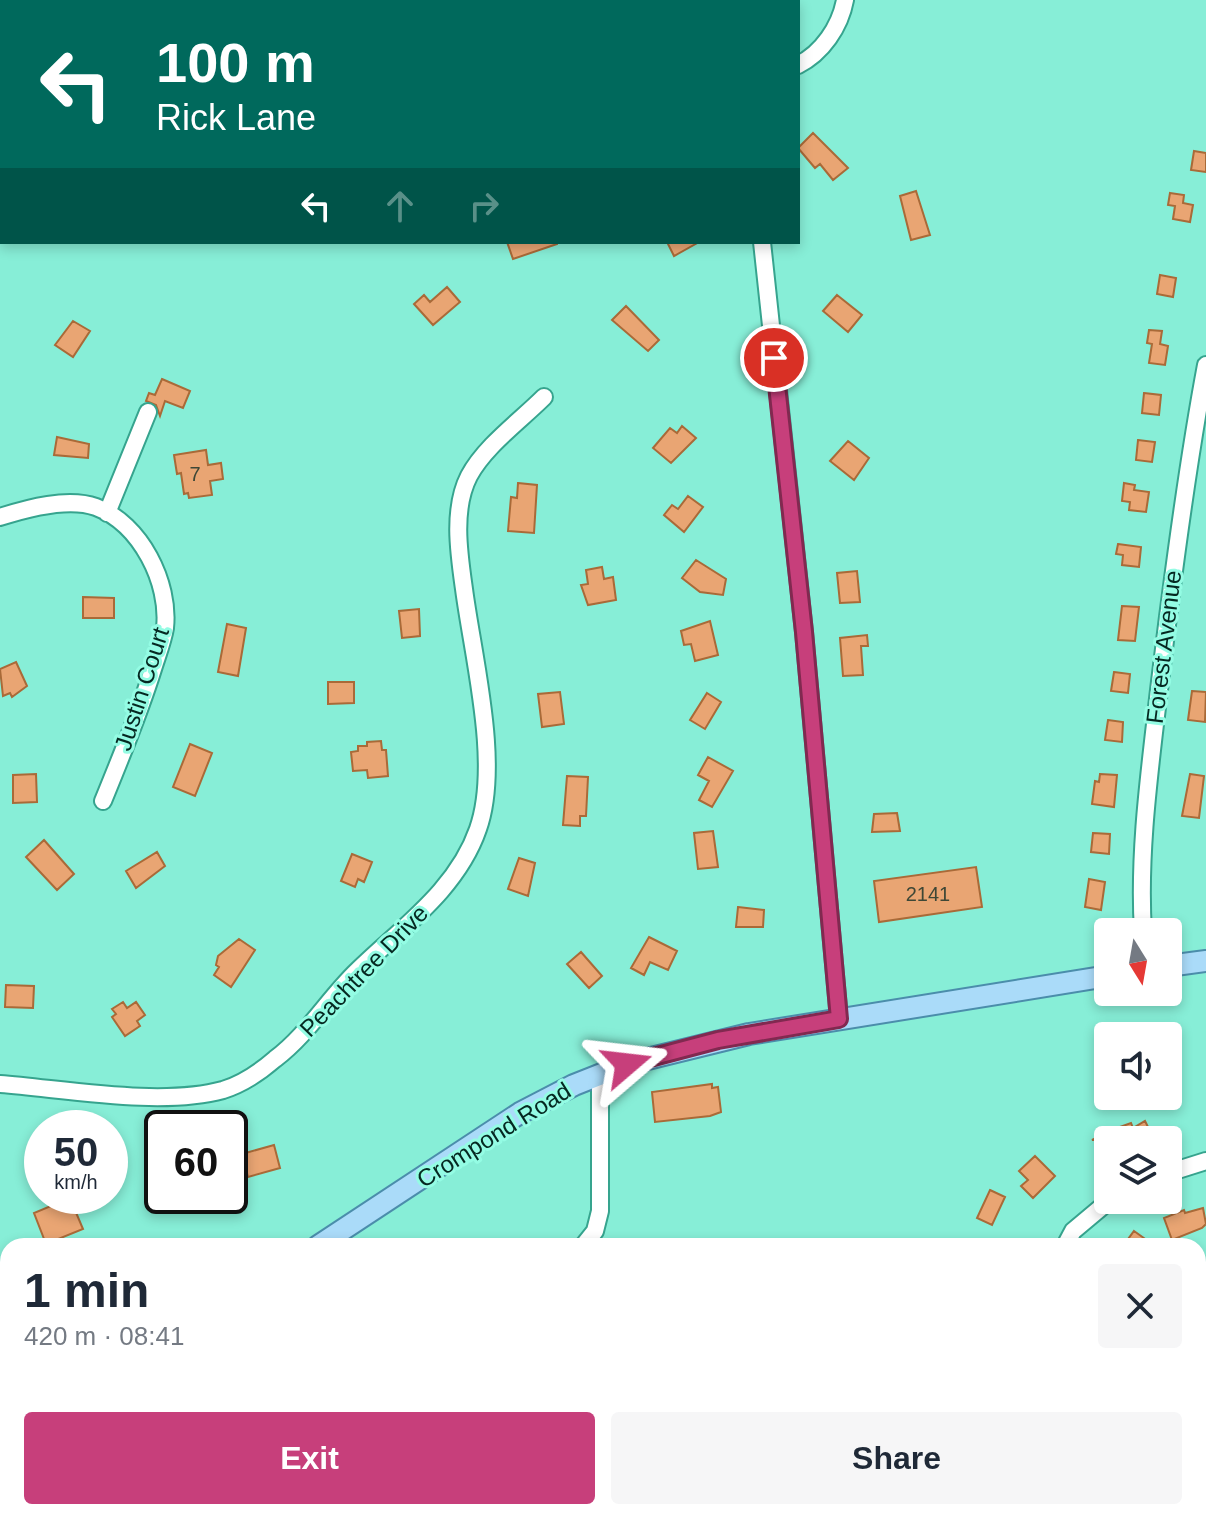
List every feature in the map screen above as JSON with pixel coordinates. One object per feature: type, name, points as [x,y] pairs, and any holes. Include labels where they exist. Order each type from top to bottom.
[{"type":"main road","points":[[1182,964],[1206,961]]},
{"type":"main road","name":"Crompond Road","points":[[330,1238],[520,1113],[600,1074],[656,1054],[839,1019],[1094,978]]},
{"type":"street","points":[[800,63],[824,44],[841,15],[845,0]]},
{"type":"street","points":[[762,244],[804,632],[839,1019]]},
{"type":"street","name":"Forest Avenue","points":[[1143,918],[1142,878],[1149,774],[1175,555],[1206,365]]},
{"type":"street","name":"Peachtree Drive","points":[[0,1084],[184,1097],[225,1089],[252,1077],[312,1027],[355,972],[419,916],[447,882],[478,831],[487,793],[487,756],[459,558],[462,494],[479,460],[544,397]]},
{"type":"street","points":[[107,513],[148,412]]},
{"type":"street","name":"Justin Court","points":[[0,517],[65,503],[96,507],[132,533],[145,550],[163,590],[165,630],[141,708],[103,801]]},
{"type":"street","points":[[589,1238],[595,1231],[600,1211],[600,1074]]},
{"type":"street","points":[[1182,1169],[1206,1161]]},
{"type":"street","points":[[1069,1238],[1094,1213]]},
{"type":"building","points":[[813,133],[848,168],[833,180],[820,164],[815,168],[800,150],[800,146]]},
{"type":"building","points":[[1194,151],[1206,153],[1206,172],[1191,170]]},
{"type":"building","points":[[916,191],[930,235],[911,240],[900,196]]},
{"type":"building","points":[[1170,193],[1184,195],[1183,203],[1193,205],[1190,222],[1173,219],[1175,206],[1168,205]]},
{"type":"building","points":[[508,244],[557,244],[513,259]]},
{"type":"building","points":[[668,244],[695,244],[674,256]]},
{"type":"building","points":[[1160,275],[1176,278],[1173,297],[1157,294]]},
{"type":"building","points":[[447,287],[460,302],[433,325],[414,304],[424,295],[430,302]]},
{"type":"building","points":[[837,295],[862,315],[848,332],[823,311]]},
{"type":"building","points":[[626,306],[659,340],[648,351],[612,320]]},
{"type":"building","points":[[73,321],[90,331],[73,357],[55,345]]},
{"type":"building","points":[[1149,330],[1162,331],[1160,344],[1168,346],[1165,365],[1149,363],[1152,344],[1147,343]]},
{"type":"building","points":[[162,379],[190,391],[183,408],[165,401],[160,416],[156,405],[146,401],[149,393],[155,395]]},
{"type":"building","points":[[1144,393],[1161,395],[1159,415],[1142,413]]},
{"type":"building","points":[[682,426],[696,438],[671,463],[653,448],[670,428],[677,433]]},
{"type":"building","points":[[57,437],[89,444],[88,458],[54,455]]},
{"type":"building","points":[[1138,440],[1155,442],[1152,462],[1136,460]]},
{"type":"building","points":[[848,441],[869,458],[854,480],[830,461]]},
{"type":"building","points":[[206,450],[208,465],[221,463],[223,479],[210,481],[212,495],[189,498],[188,493],[184,494],[181,473],[177,474],[174,455]]},
{"type":"building","points":[[518,483],[537,485],[534,533],[508,531],[511,497],[517,498]]},
{"type":"building","points":[[1124,483],[1135,485],[1134,490],[1149,492],[1146,512],[1129,510],[1130,502],[1122,501]]},
{"type":"building","points":[[688,496],[703,507],[684,532],[664,515],[672,505],[678,509]]},
{"type":"building","points":[[1118,544],[1141,547],[1139,567],[1122,565],[1123,555],[1116,554]]},
{"type":"building","points":[[696,560],[726,579],[723,595],[700,592],[682,578]]},
{"type":"building","points":[[602,567],[604,579],[613,577],[616,600],[588,605],[581,585],[588,584],[586,570]]},
{"type":"building","points":[[857,571],[860,602],[840,603],[837,573]]},
{"type":"building","points":[[83,597],[114,598],[114,618],[83,618]]},
{"type":"building","points":[[1122,606],[1139,607],[1135,641],[1118,640]]},
{"type":"building","points":[[419,609],[420,636],[402,638],[399,611]]},
{"type":"building","points":[[710,621],[718,655],[695,661],[691,644],[684,645],[681,631]]},
{"type":"building","points":[[227,624],[246,628],[238,676],[218,672]]},
{"type":"building","points":[[867,635],[868,646],[861,646],[863,675],[843,676],[840,638]]},
{"type":"building","points":[[16,662],[27,686],[12,697],[10,693],[3,696],[0,669]]},
{"type":"building","points":[[1114,672],[1130,674],[1128,693],[1111,691]]},
{"type":"building","points":[[328,682],[354,682],[354,703],[328,704]]},
{"type":"building","points":[[1192,691],[1206,692],[1205,722],[1188,720]]},
{"type":"building","points":[[560,692],[564,724],[542,727],[538,694]]},
{"type":"building","points":[[707,693],[721,702],[705,729],[690,720]]},
{"type":"building","points":[[1108,720],[1123,722],[1122,742],[1105,740]]},
{"type":"building","points":[[381,741],[382,750],[386,750],[388,776],[368,778],[367,770],[353,771],[351,752],[358,751],[358,746],[367,746],[367,742]]},
{"type":"building","points":[[190,744],[212,753],[195,796],[173,787]]},
{"type":"building","points":[[708,757],[733,771],[712,807],[699,800],[709,781],[698,775]]},
{"type":"building","points":[[36,774],[37,802],[13,803],[13,775]]},
{"type":"building","points":[[1100,774],[1117,775],[1114,807],[1092,804],[1095,781],[1099,782]]},
{"type":"building","points":[[1190,774],[1204,776],[1199,818],[1182,816]]},
{"type":"building","points":[[567,776],[588,777],[586,816],[580,816],[580,826],[563,825]]},
{"type":"building","points":[[897,813],[900,831],[872,832],[874,814]]},
{"type":"building","points":[[713,831],[718,867],[698,869],[694,833]]},
{"type":"building","points":[[1093,833],[1110,834],[1109,854],[1091,852]]},
{"type":"building","points":[[44,840],[74,874],[57,890],[26,857]]},
{"type":"building","points":[[157,852],[165,866],[136,888],[126,871]]},
{"type":"building","points":[[352,854],[372,862],[364,882],[358,879],[355,887],[341,881]]},
{"type":"building","points":[[519,858],[535,863],[528,896],[508,889]]},
{"type":"building","points":[[976,867],[982,907],[879,922],[874,881]]},
{"type":"building","points":[[1089,879],[1105,882],[1101,910],[1085,907]]},
{"type":"building","points":[[738,907],[764,910],[763,927],[736,927]]},
{"type":"building","points":[[649,937],[677,951],[668,970],[650,962],[644,975],[631,968]]},
{"type":"building","points":[[239,939],[255,950],[231,987],[214,975],[219,967],[216,965],[218,956]]},
{"type":"building","points":[[581,952],[602,976],[589,988],[567,964]]},
{"type":"building","points":[[6,985],[34,986],[33,1008],[5,1007]]},
{"type":"building","points":[[123,1002],[127,1008],[136,1002],[145,1015],[137,1021],[140,1026],[125,1036],[112,1017],[116,1014],[112,1009]]},
{"type":"building","points":[[712,1084],[712,1088],[718,1087],[721,1112],[655,1122],[652,1092]]},
{"type":"building","points":[[274,1145],[280,1168],[248,1177],[248,1152]]},
{"type":"building","points":[[1035,1156],[1055,1176],[1033,1198],[1021,1186],[1028,1180],[1019,1171]]},
{"type":"building","points":[[990,1190],[1005,1197],[992,1225],[977,1218]]},
{"type":"building","points":[[1203,1208],[1206,1224],[1171,1238],[1164,1218],[1182,1214],[1184,1210],[1185,1213]]},
{"type":"building","points":[[34,1214],[77,1214],[83,1229],[61,1238],[44,1238]]},
{"type":"building","points":[[1134,1231],[1144,1238],[1129,1238]]},
{"type":"route","points":[[627,1064],[718,1040],[839,1019],[804,632],[774,358]]}]
